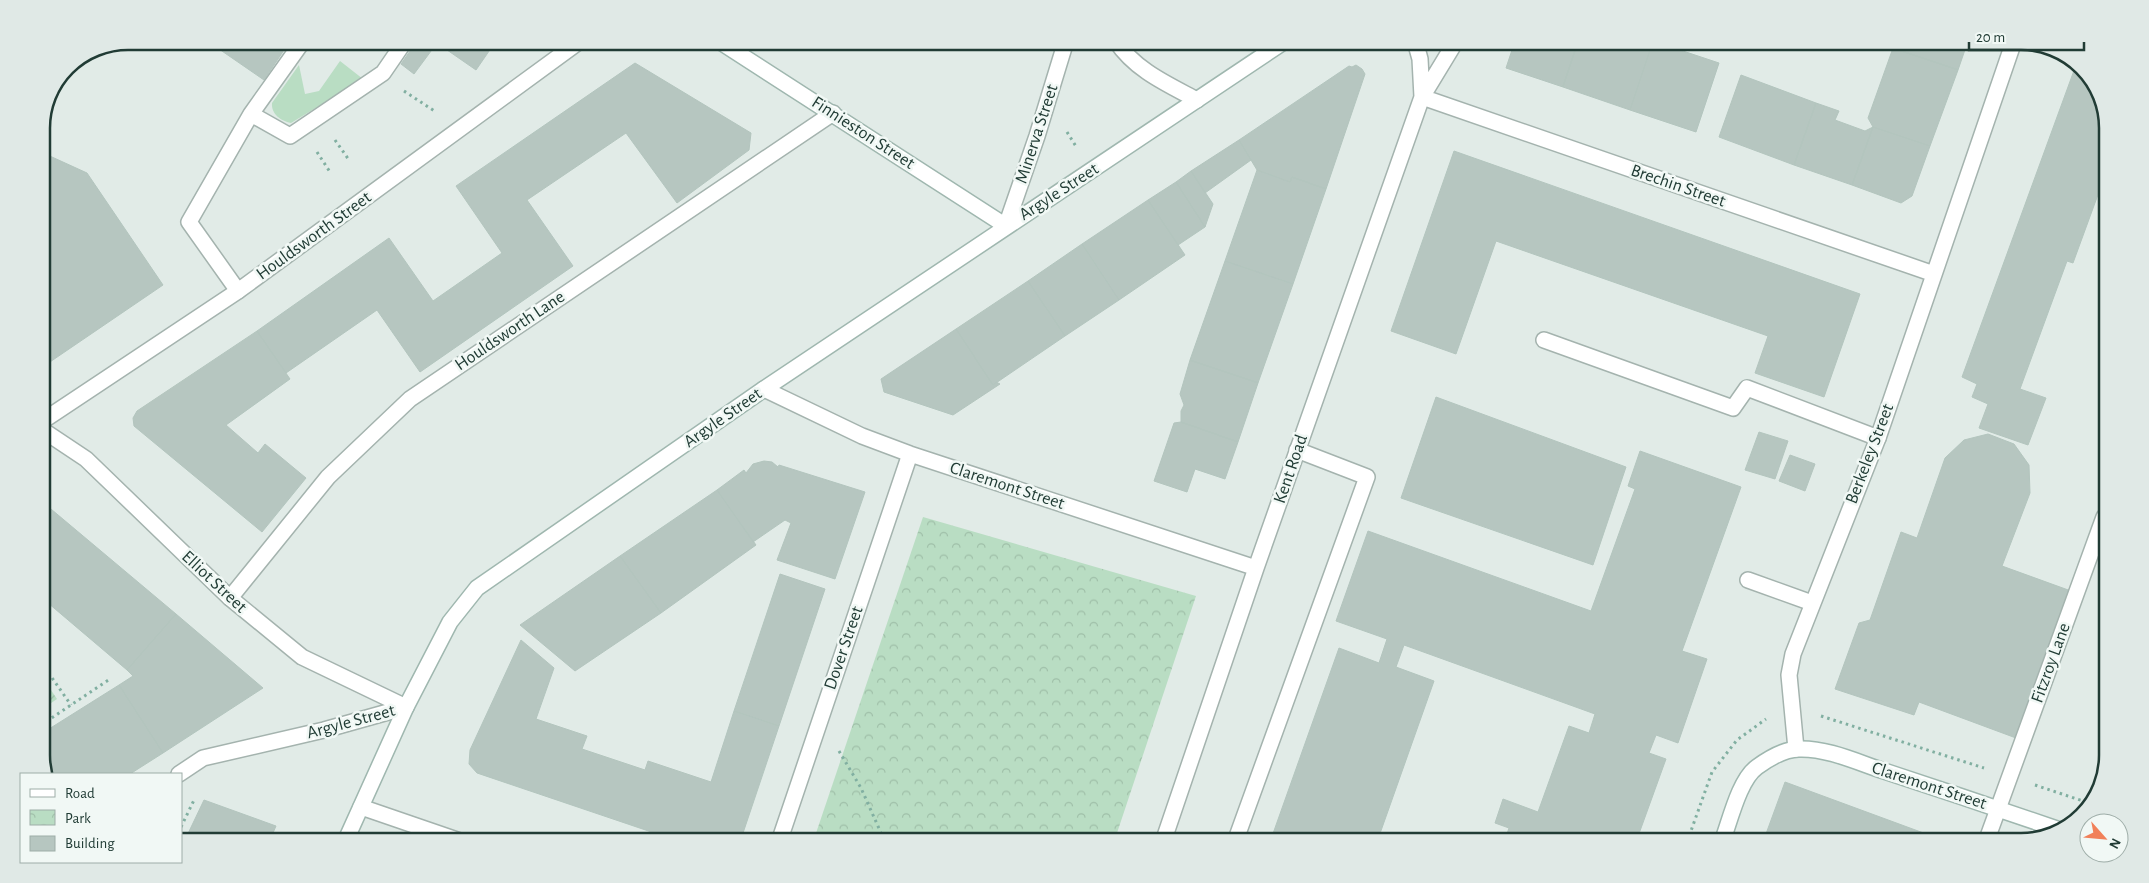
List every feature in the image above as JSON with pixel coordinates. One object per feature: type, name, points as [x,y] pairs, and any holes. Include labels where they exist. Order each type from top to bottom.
[{"type":"street","points":[[238,291],[188,222],[251,114],[297,50]]},
{"type":"street","points":[[251,114],[290,136],[385,71],[399,50]]},
{"type":"street","name":"Houldsworth Street","points":[[50,417],[238,291],[568,50]]},
{"type":"street","name":"Finnieston Street","points":[[733,50],[1006,226]]},
{"type":"street","name":"Minerva Street","points":[[1006,226],[1063,50]]},
{"type":"street","points":[[1122,50],[1126,56],[1153,76],[1197,100]]},
{"type":"street","name":"Argyle Street","points":[[180,773],[203,758],[324,730],[406,707],[450,622],[477,588],[764,389],[1271,50]]},
{"type":"street","name":"Kent Road","points":[[1418,50],[1420,59],[1422,97]]},
{"type":"street","name":"Kent Road","points":[[1166,833],[1297,450],[1422,97],[1451,50]]},
{"type":"street","name":"Berkeley Street","points":[[1796,749],[1789,675],[1792,654],[1878,438],[2011,50]]},
{"type":"street","name":"Brechin Street","points":[[1422,97],[1934,274]]},
{"type":"street","name":"Houldsworth Lane","points":[[230,598],[328,477],[410,399],[833,113]]},
{"type":"street","points":[[1544,340],[1733,408],[1747,388],[1878,438]]},
{"type":"street","name":"Claremont Street","points":[[764,389],[862,436],[910,454],[1256,568]]},
{"type":"street","name":"Elliot Street","points":[[50,434],[86,459],[230,598],[302,657],[406,707]]},
{"type":"street","points":[[1238,833],[1367,477],[1297,450]]},
{"type":"street","name":"Dover Street","points":[[782,833],[910,454]]},
{"type":"street","name":"Fitzroy Lane","points":[[1989,833],[2099,531]]},
{"type":"street","points":[[1748,580],[1812,604]]},
{"type":"street","points":[[348,833],[406,707]]},
{"type":"street","points":[[1725,833],[1748,776],[1768,760],[1796,749]]},
{"type":"street","name":"Claremont Street","points":[[1796,749],[1824,752],[2051,827]]},
{"type":"street","points":[[361,807],[437,833]]},
{"type":"path","points":[[385,71],[404,83],[400,88],[462,128]]},
{"type":"path","points":[[1045,111],[1062,124],[1090,170]]},
{"type":"path","points":[[332,136],[349,160]]},
{"type":"path","points":[[50,674],[71,705]]},
{"type":"path","points":[[50,719],[110,679]]},
{"type":"path","points":[[820,718],[860,788],[881,833]]},
{"type":"green space","points":[[340,61],[363,79],[291,123],[280,119],[275,114],[272,103],[299,65],[305,94],[319,91]]},
{"type":"green space","points":[[923,517],[1196,596],[1117,833],[816,833]]},
{"type":"green space","points":[[50,688],[57,699],[50,704]]},
{"type":"building","points":[[220,50],[284,50],[264,80]]},
{"type":"building","points":[[411,50],[432,50],[414,74],[401,64]]},
{"type":"building","points":[[447,50],[490,50],[476,70]]},
{"type":"building","points":[[1512,50],[1575,50],[1563,87],[1506,68]]},
{"type":"building","points":[[1575,50],[1650,50],[1630,110],[1563,87]]},
{"type":"building","points":[[1650,50],[1680,50],[1719,63],[1696,132],[1630,110]]},
{"type":"building","points":[[1892,50],[1899,50],[1958,70],[1930,146],[1873,127],[1868,118]]},
{"type":"building","points":[[1899,50],[1965,50],[1958,70]]},
{"type":"building","points":[[635,63],[751,133],[749,150],[677,203],[626,133],[527,200],[573,266],[420,372],[377,310],[286,373],[257,331],[389,238],[433,301],[502,253],[456,186]]},
{"type":"building","points":[[1356,65],[1365,74],[1326,189],[1292,177],[1290,182],[1257,170],[1239,140],[1349,66]]},
{"type":"building","points":[[2074,71],[2089,89],[2097,113],[2099,123],[2099,192],[2073,263],[2067,261],[2020,389],[2046,398],[2028,445],[1979,428],[1988,404],[1972,397],[1977,384],[1962,377]]},
{"type":"building","points":[[1741,75],[1816,103],[1794,165],[1719,137]]},
{"type":"building","points":[[1816,103],[1839,111],[1835,120],[1865,131],[1873,127],[1852,185],[1794,165]]},
{"type":"building","points":[[1873,127],[1930,146],[1912,196],[1901,203],[1852,185]]},
{"type":"building","points":[[1239,140],[1251,160],[1205,193],[1191,171]]},
{"type":"building","points":[[1454,151],[1860,294],[1824,397],[1755,373],[1768,336],[1496,241],[1456,354],[1391,331]]},
{"type":"building","points":[[50,156],[87,173],[163,285],[50,362]]},
{"type":"building","points":[[1257,170],[1290,182],[1292,177],[1326,189],[1293,284],[1225,261]]},
{"type":"building","points":[[1191,171],[1213,204],[1205,227],[1176,182]]},
{"type":"building","points":[[1176,182],[1205,227],[1178,245],[1148,200]]},
{"type":"building","points":[[1148,200],[1185,255],[1119,300],[1082,244]]},
{"type":"building","points":[[1082,244],[1119,300],[1065,336],[1028,281]]},
{"type":"building","points":[[1225,261],[1293,284],[1258,383],[1190,360]]},
{"type":"building","points":[[1028,281],[1065,336],[993,385],[956,329]]},
{"type":"building","points":[[956,329],[993,385],[996,382],[1000,384],[953,415],[884,392],[881,379]]},
{"type":"building","points":[[257,331],[290,379],[226,425],[258,453],[265,444],[306,478],[262,532],[134,426],[133,418],[137,411]]},
{"type":"building","points":[[1190,360],[1258,383],[1238,442],[1181,422],[1181,411],[1184,405],[1180,394]]},
{"type":"building","points":[[1436,397],[1626,467],[1593,565],[1401,498]]},
{"type":"building","points":[[1181,422],[1238,442],[1225,479],[1195,469],[1187,492],[1154,481],[1174,423]]},
{"type":"building","points":[[1759,432],[1788,441],[1775,479],[1745,470]]},
{"type":"building","points":[[1988,434],[2014,444],[2029,465],[2030,493],[2002,566],[2071,591],[2016,738],[1919,702],[1914,715],[1835,689],[1859,623],[1870,620],[1901,532],[1917,538],[1945,458],[1964,440]]},
{"type":"building","points":[[1640,451],[1741,487],[1682,651],[1707,659],[1678,743],[1656,735],[1649,753],[1666,759],[1639,833],[1507,833],[1509,828],[1495,823],[1503,799],[1538,812],[1569,726],[1589,733],[1595,714],[1404,645],[1396,667],[1434,681],[1380,833],[1273,833],[1339,648],[1379,663],[1387,639],[1336,621],[1368,531],[1591,611],[1635,489],[1628,486]]},
{"type":"building","points":[[1790,455],[1815,464],[1805,491],[1779,481]]},
{"type":"building","points":[[764,461],[772,462],[778,467],[779,465],[865,492],[835,579],[777,560],[791,523],[785,520],[753,542],[717,490],[744,470],[746,473],[753,464]]},
{"type":"building","points":[[717,490],[756,545],[661,613],[620,556]]},
{"type":"building","points":[[50,508],[176,614],[127,670],[50,605]]},
{"type":"building","points":[[620,556],[661,613],[575,671],[520,625]]},
{"type":"building","points":[[780,574],[825,589],[779,726],[734,711]]},
{"type":"building","points":[[176,614],[263,688],[163,753],[119,685],[133,676],[127,670]]},
{"type":"building","points":[[521,640],[554,668],[536,719],[587,736],[582,749],[645,770],[648,761],[711,782],[734,711],[779,726],[743,833],[654,833],[477,773],[469,764],[470,750]]},
{"type":"building","points":[[119,685],[163,753],[132,773],[53,773],[50,760],[50,728]]},
{"type":"building","points":[[1785,782],[1924,833],[1766,833]]},
{"type":"building","points":[[204,800],[276,826],[273,833],[188,833]]}]
